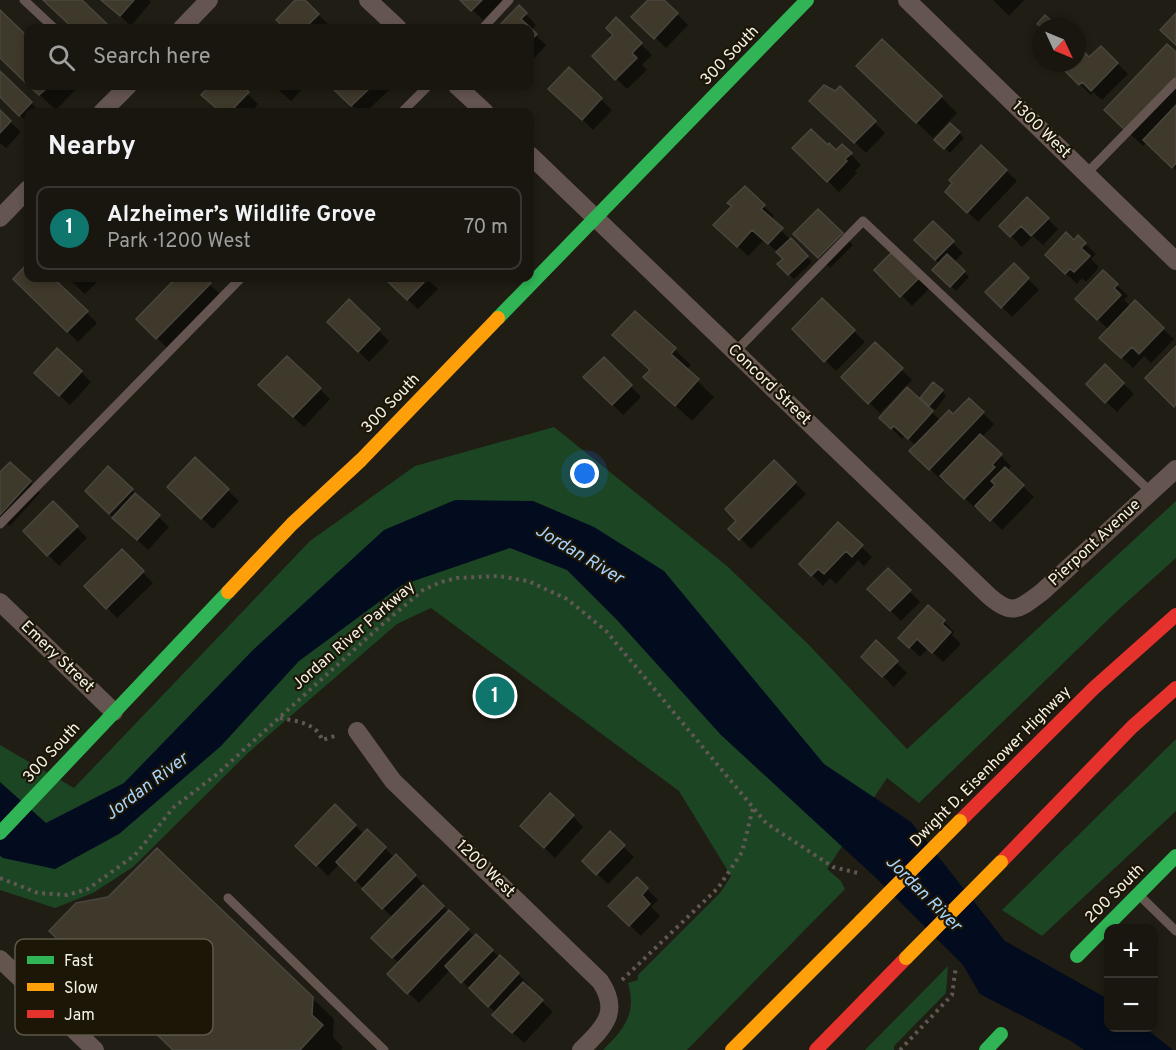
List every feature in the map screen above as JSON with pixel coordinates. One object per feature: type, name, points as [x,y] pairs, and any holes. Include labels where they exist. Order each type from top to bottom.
[{"type":"main road","name":"300 South","points":[[0,833],[292,524],[361,460],[807,0]]},
{"type":"main road","name":"Dwight D. Eisenhower Highway","points":[[732,1050],[1094,688],[1176,615]]},
{"type":"main road","points":[[816,1050],[1132,727],[1176,688]]},
{"type":"main road","name":"200 South","points":[[1077,956],[1176,856]]},
{"type":"main road","points":[[986,1050],[1001,1034]]},
{"type":"street","points":[[186,24],[210,0]]},
{"type":"street","points":[[368,0],[394,24]]},
{"type":"street","name":"1300 West","points":[[907,0],[1176,261]]},
{"type":"street","points":[[105,108],[119,90]]},
{"type":"street","points":[[461,90],[481,108]]},
{"type":"street","name":"Concord Street","points":[[534,159],[989,596],[999,605],[1010,610]]},
{"type":"street","points":[[0,218],[24,193]]},
{"type":"street","name":"Pierpont Avenue","points":[[1010,610],[1023,606],[1042,592],[1176,469]]},
{"type":"street","name":"Emery Street","points":[[0,602],[114,712]]},
{"type":"street","name":"1200 West","points":[[357,731],[393,781],[600,981],[609,1000]]},
{"type":"street","points":[[0,959],[15,973]]},
{"type":"street","points":[[581,1050],[606,1021],[609,1000]]},
{"type":"street","points":[[79,1035],[95,1050]]},
{"type":"lane","points":[[24,0],[50,24]]},
{"type":"lane","points":[[487,24],[510,0]]},
{"type":"lane","points":[[1086,174],[1176,82]]},
{"type":"lane","points":[[406,108],[424,90]]},
{"type":"lane","points":[[735,352],[863,221],[1151,492]]},
{"type":"lane","points":[[0,524],[237,282]]},
{"type":"lane","points":[[1138,894],[1176,931]]},
{"type":"lane","points":[[228,898],[384,1050]]},
{"type":"path","name":"Jordan River Parkway","points":[[0,878],[38,893],[67,895],[88,889],[135,855],[174,807],[216,775],[376,629],[423,590],[458,578],[498,576],[528,581],[567,599],[606,631],[766,823],[833,867],[858,873]]},
{"type":"path","points":[[280,718],[311,726],[320,733],[322,740],[326,738]]},
{"type":"path","points":[[609,1000],[718,888],[742,852],[753,808]]},
{"type":"path","points":[[900,1050],[952,995],[956,966]]},
{"type":"green space","points":[[554,427],[727,566],[809,645],[907,749],[1176,501],[1176,558],[1118,610],[919,803],[887,778],[827,869],[841,881],[845,889],[687,1050],[603,1050],[623,1028],[630,1012],[628,983],[638,980],[638,975],[720,893],[731,876],[679,791],[431,608],[397,624],[248,753],[133,867],[93,893],[55,908],[0,890],[0,745],[74,788],[310,541],[415,466]]},
{"type":"green space","points":[[1176,739],[1176,811],[1042,936],[1002,910]]},
{"type":"green space","points":[[948,966],[946,993],[894,1046],[894,1050],[865,1050]]},
{"type":"water","name":"Jordan River","points":[[455,500],[533,501],[594,527],[664,571],[824,764],[911,822],[1005,941],[1104,997],[1104,1032],[1150,1032],[1173,1050],[1084,1050],[980,994],[963,965],[875,877],[721,735],[617,620],[567,570],[510,548],[402,585],[299,661],[221,746],[119,834],[55,869],[0,856],[0,782],[46,823],[124,783],[253,650],[384,530]]},
{"type":"building","points":[[43,0],[82,0],[107,24],[69,24]]},
{"type":"building","points":[[101,0],[134,0],[120,16]]},
{"type":"building","points":[[295,0],[305,0],[319,14],[309,24],[280,24],[276,20]]},
{"type":"building","points":[[460,0],[482,0],[471,11]]},
{"type":"building","points":[[648,0],[664,0],[678,13],[654,39],[631,17]]},
{"type":"building","points":[[519,5],[527,13],[521,19],[526,24],[501,24]]},
{"type":"building","points":[[0,10],[24,33],[24,81],[0,58]]},
{"type":"building","points":[[1176,13],[1176,45],[1160,30]]},
{"type":"building","points":[[616,17],[642,43],[632,53],[637,58],[615,80],[592,56],[613,35],[606,28]]},
{"type":"building","points":[[882,39],[942,96],[916,123],[856,66]]},
{"type":"building","points":[[1167,44],[1176,52],[1176,78],[1126,131],[1104,110]]},
{"type":"building","points":[[1101,46],[1118,63],[1091,91],[1082,82],[1079,85],[1066,72],[1086,72],[1086,54],[1089,57]]},
{"type":"building","points":[[569,67],[602,98],[582,120],[548,89]]},
{"type":"building","points":[[0,71],[32,102],[19,116],[0,97]]},
{"type":"building","points":[[824,85],[835,91],[840,86],[876,121],[854,143],[809,101]]},
{"type":"building","points":[[33,90],[45,90],[39,95]]},
{"type":"building","points":[[206,90],[247,90],[249,92],[234,108],[216,108],[201,95]]},
{"type":"building","points":[[334,90],[368,90],[351,106]]},
{"type":"building","points":[[1176,105],[1176,163],[1172,168],[1143,140]]},
{"type":"building","points":[[0,110],[11,121],[0,133]]},
{"type":"building","points":[[950,123],[960,132],[944,149],[934,140]]},
{"type":"building","points":[[811,129],[836,150],[842,144],[852,153],[827,182],[792,148]]},
{"type":"building","points":[[981,145],[1007,170],[967,213],[945,192],[952,183],[949,180]]},
{"type":"building","points":[[745,186],[765,205],[761,209],[783,228],[768,244],[752,230],[737,247],[713,225],[732,206],[727,203]]},
{"type":"building","points":[[1027,197],[1049,218],[1031,236],[1021,226],[1010,237],[999,226]]},
{"type":"building","points":[[818,209],[843,233],[818,258],[793,234]]},
{"type":"building","points":[[933,221],[954,241],[935,260],[914,240]]},
{"type":"building","points":[[1066,232],[1074,240],[1078,235],[1086,243],[1081,248],[1090,256],[1074,272],[1070,269],[1065,274],[1045,255]]},
{"type":"building","points":[[791,238],[808,256],[788,275],[777,264],[783,259],[776,252]]},
{"type":"building","points":[[893,251],[920,277],[900,297],[874,270]]},
{"type":"building","points":[[947,254],[965,271],[950,287],[932,270]]},
{"type":"building","points":[[1014,263],[1029,278],[1001,308],[985,292]]},
{"type":"building","points":[[24,267],[24,282],[57,282],[88,311],[67,332],[13,279]]},
{"type":"building","points":[[1103,270],[1118,284],[1114,288],[1121,295],[1097,320],[1075,299]]},
{"type":"building","points":[[172,282],[211,283],[156,339],[136,319]]},
{"type":"building","points":[[388,282],[424,282],[407,300]]},
{"type":"building","points":[[822,298],[855,330],[824,362],[792,329]]},
{"type":"building","points":[[349,299],[380,329],[358,352],[327,322]]},
{"type":"building","points":[[1135,300],[1164,328],[1139,354],[1132,347],[1121,358],[1099,338]]},
{"type":"building","points":[[635,311],[676,348],[671,354],[699,379],[675,406],[643,377],[650,370],[612,335]]},
{"type":"building","points":[[875,342],[903,368],[868,404],[841,377]]},
{"type":"building","points":[[1176,346],[1176,404],[1174,407],[1145,378]]},
{"type":"building","points":[[57,348],[82,371],[59,396],[34,373]]},
{"type":"building","points":[[287,356],[321,388],[293,417],[258,385]]},
{"type":"building","points":[[604,357],[632,385],[612,405],[583,377]]},
{"type":"building","points":[[1105,364],[1124,383],[1105,403],[1086,384]]},
{"type":"building","points":[[933,382],[943,390],[929,406],[920,398]]},
{"type":"building","points":[[907,387],[933,411],[908,439],[894,426],[891,429],[879,418]]},
{"type":"building","points":[[969,398],[984,412],[929,470],[909,451],[949,410],[953,414]]},
{"type":"building","points":[[980,434],[1002,454],[992,465],[995,467],[964,499],[940,476]]},
{"type":"building","points":[[195,457],[229,489],[201,519],[167,487]]},
{"type":"building","points":[[774,460],[796,482],[739,540],[728,529],[736,521],[725,509]]},
{"type":"building","points":[[10,462],[31,481],[0,515],[0,472]]},
{"type":"building","points":[[108,466],[133,489],[109,514],[85,491]]},
{"type":"building","points":[[1005,467],[1024,485],[990,521],[975,506],[995,485],[991,481]]},
{"type":"building","points":[[135,493],[160,515],[137,540],[112,518]]},
{"type":"building","points":[[53,501],[78,526],[47,556],[23,531]]},
{"type":"building","points":[[838,522],[863,545],[852,557],[846,551],[824,574],[818,569],[811,576],[799,564]]},
{"type":"building","points":[[122,549],[144,571],[106,609],[84,586]]},
{"type":"building","points":[[888,568],[911,590],[890,611],[867,589]]},
{"type":"building","points":[[928,605],[945,620],[942,624],[951,632],[932,653],[917,639],[909,648],[898,638]]},
{"type":"building","points":[[876,640],[898,661],[882,677],[861,657]]},
{"type":"building","points":[[550,793],[574,815],[544,848],[520,826]]},
{"type":"building","points":[[335,804],[356,825],[316,866],[295,846]]},
{"type":"building","points":[[367,829],[386,847],[355,881],[336,862]]},
{"type":"building","points":[[610,831],[625,845],[596,875],[582,861]]},
{"type":"building","points":[[157,848],[313,997],[312,1015],[323,1025],[300,1050],[173,1050],[157,1035],[213,1035],[213,939],[57,939],[49,931],[76,903],[108,897]]},
{"type":"building","points":[[396,854],[416,875],[382,909],[362,889]]},
{"type":"building","points":[[637,877],[648,888],[642,895],[650,904],[629,926],[608,906]]},
{"type":"building","points":[[423,885],[444,906],[392,958],[371,938]]},
{"type":"building","points":[[449,910],[469,929],[407,994],[387,974]]},
{"type":"building","points":[[476,934],[493,950],[461,983],[445,966]]},
{"type":"building","points":[[500,955],[519,973],[488,1007],[469,988]]},
{"type":"building","points":[[523,982],[543,1000],[512,1033],[492,1015]]},
{"type":"traffic: fast","points":[[534,281],[807,0]]},
{"type":"traffic: fast","points":[[498,318],[533,282]]},
{"type":"traffic: fast","points":[[0,833],[228,592]]},
{"type":"traffic: fast","points":[[1077,956],[1176,856]]},
{"type":"traffic: fast","points":[[986,1050],[1001,1034]]},
{"type":"traffic: slow","points":[[228,592],[292,524],[361,460],[498,318]]},
{"type":"traffic: slow","points":[[861,921],[960,821]]},
{"type":"traffic: slow","points":[[906,958],[1001,862]]},
{"type":"traffic: slow","points":[[732,1050],[861,921]]},
{"type":"traffic: jam","points":[[960,821],[1094,688],[1176,615]]},
{"type":"traffic: jam","points":[[1001,862],[1132,727],[1176,688]]},
{"type":"traffic: jam","points":[[816,1050],[906,958]]},
{"type":"place","name":"Alzheimer’s Wildlife Grove","points":[[495,696]]}]
